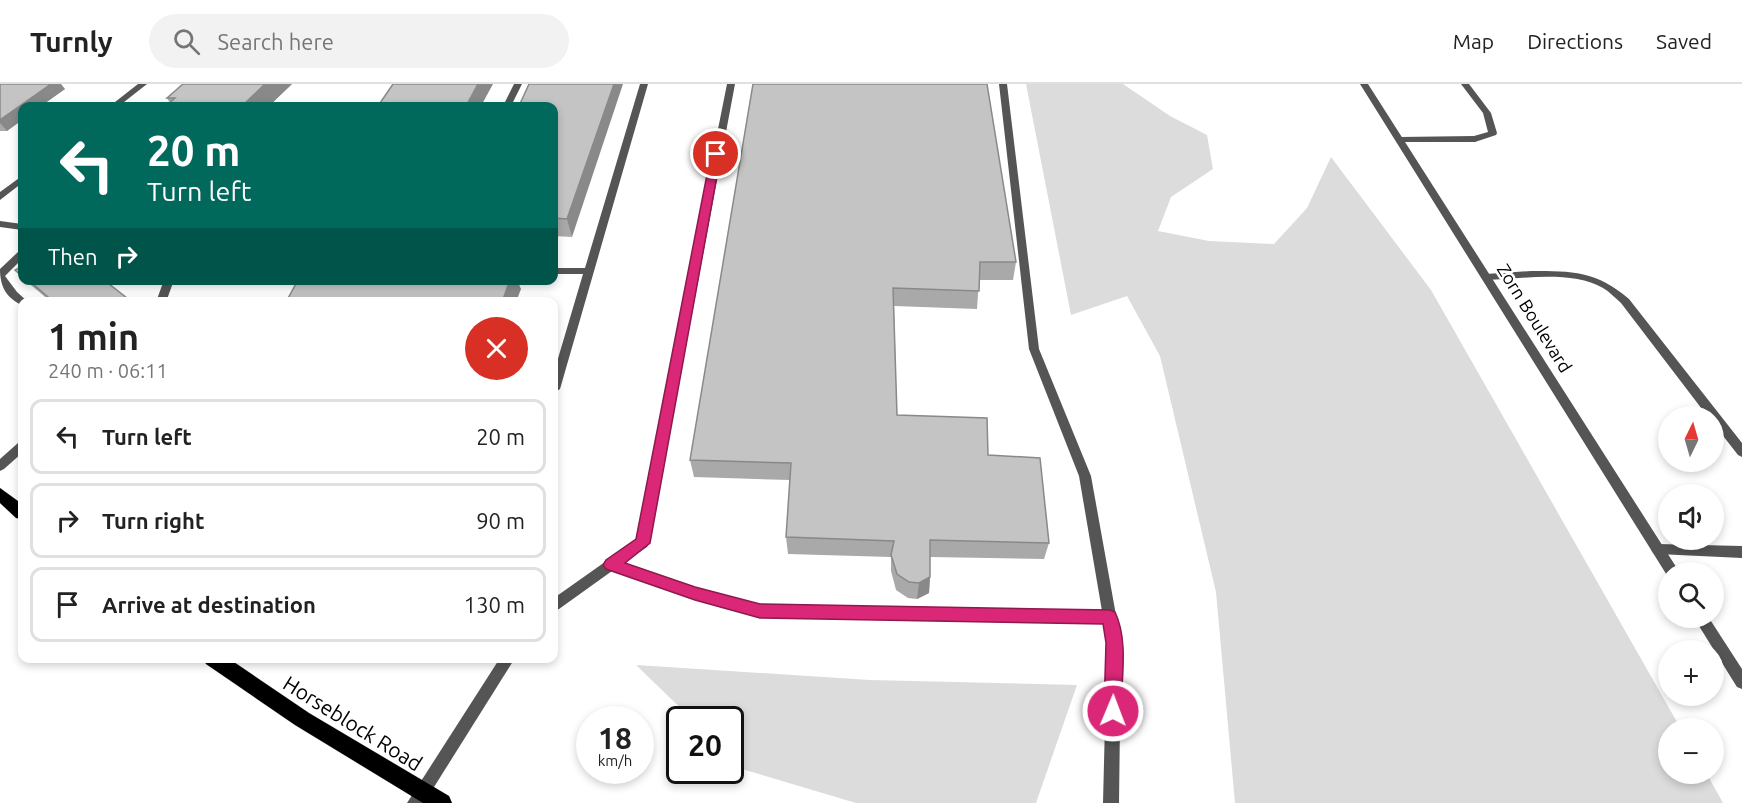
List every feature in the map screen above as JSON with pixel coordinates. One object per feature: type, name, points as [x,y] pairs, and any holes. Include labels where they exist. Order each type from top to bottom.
[{"type":"main road","points":[[0,494],[18,510]]},
{"type":"main road","name":"Horseblock Road","points":[[219,663],[419,798],[442,803]]},
{"type":"street","points":[[119,102],[143,84]]},
{"type":"street","points":[[509,102],[518,84]]},
{"type":"street","points":[[558,375],[644,84]]},
{"type":"street","points":[[558,602],[642,543],[731,84]]},
{"type":"street","points":[[1003,84],[1034,349],[1086,476],[1114,643],[1111,803]]},
{"type":"street","name":"Zorn Boulevard","points":[[1365,84],[1658,549]]},
{"type":"street","points":[[1400,140],[1475,139],[1493,133],[1487,113],[1465,84]]},
{"type":"street","points":[[0,197],[18,182]]},
{"type":"street","points":[[0,224],[18,226]]},
{"type":"street","points":[[18,258],[0,275],[18,298]]},
{"type":"street","points":[[558,271],[588,271]]},
{"type":"street","points":[[1486,277],[1562,276],[1606,286],[1625,301],[1742,452]]},
{"type":"street","points":[[0,466],[18,450]]},
{"type":"street","points":[[1686,550],[1742,552]]},
{"type":"street","points":[[611,565],[695,593],[760,611],[1110,617]]},
{"type":"street","points":[[1707,628],[1742,682]]},
{"type":"street","points":[[419,798],[505,663]]},
{"type":"shaded area","points":[[1026,84],[1123,84],[1170,116],[1207,135],[1213,169],[1171,197],[1158,231],[1209,241],[1274,244],[1307,208],[1331,157],[1431,290],[1658,689],[1658,706],[1668,706],[1675,718],[1658,718],[1658,784],[1713,784],[1723,803],[1235,803],[1216,592],[1160,356],[1127,296],[1071,315]]},
{"type":"shaded area","points":[[636,665],[870,680],[1077,685],[1036,803],[856,803],[744,770],[744,706],[678,706]]},
{"type":"building","points":[[0,84],[51,84],[26,102],[18,102],[18,107],[0,120]]},
{"type":"building","points":[[183,84],[265,84],[246,102],[170,102],[175,98],[167,98]]},
{"type":"building","points":[[393,84],[478,84],[468,102],[381,102]]},
{"type":"building","points":[[529,84],[614,84],[567,219],[558,218],[558,102],[521,102]]},
{"type":"building","points":[[753,84],[987,84],[1016,262],[980,262],[979,291],[893,288],[897,415],[987,418],[988,455],[1040,458],[1049,543],[930,540],[930,577],[919,583],[909,582],[897,574],[891,555],[894,541],[786,537],[791,463],[690,460]]},
{"type":"building","points":[[34,285],[110,285],[126,297],[48,297]]},
{"type":"building","points":[[295,285],[508,285],[504,297],[289,297]]},
{"type":"route","points":[[716,154],[642,543],[611,565],[695,593],[760,611],[1110,617],[1114,643],[1113,711]]}]
